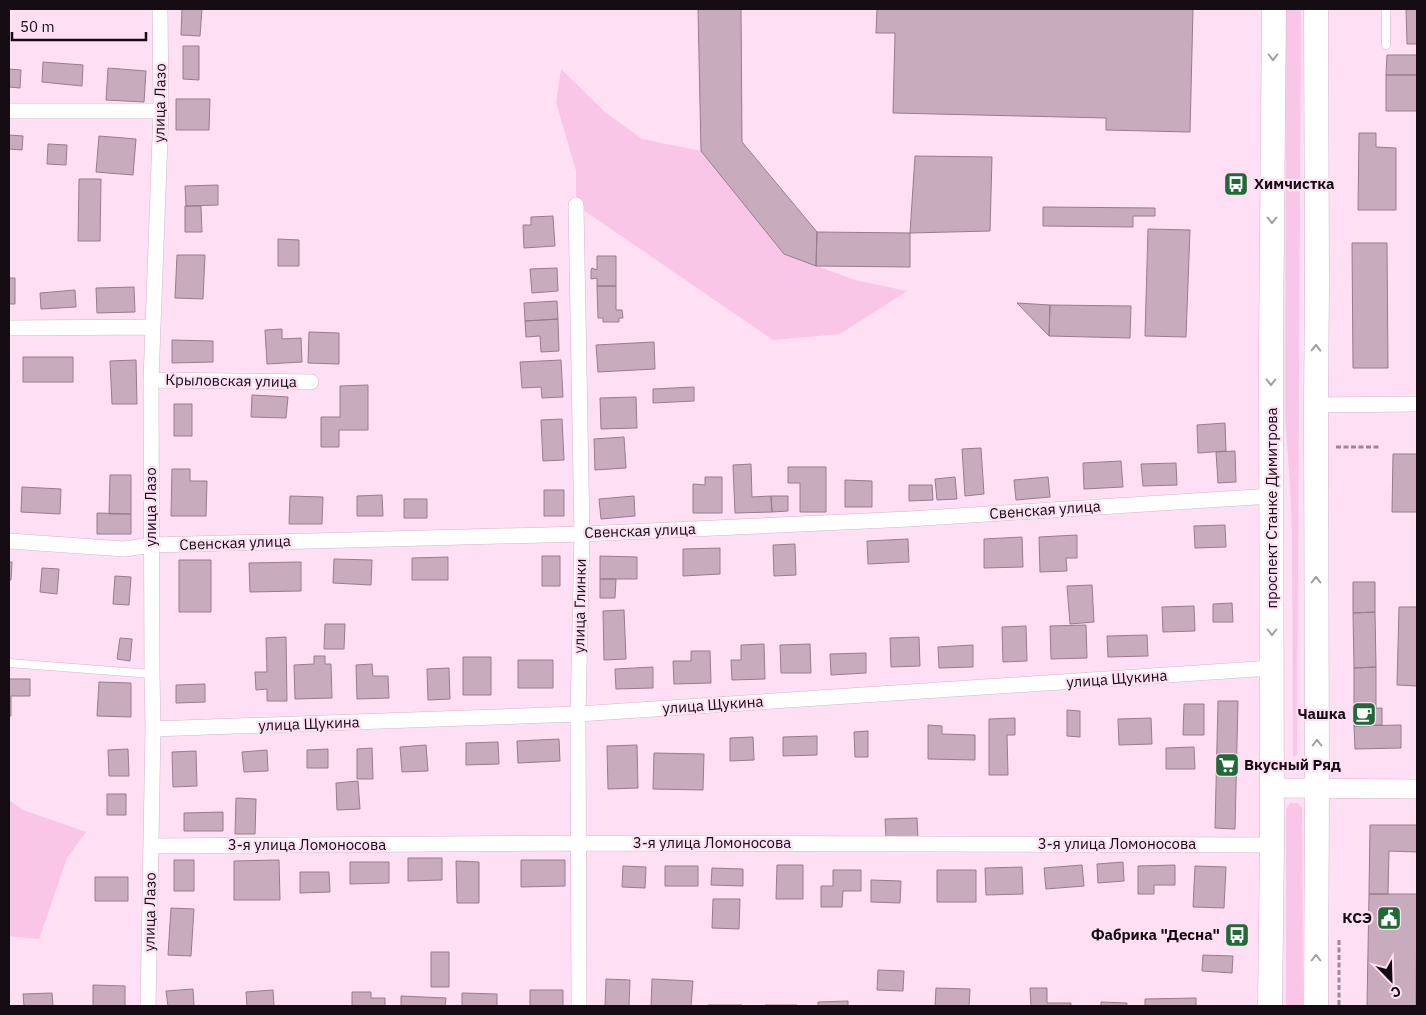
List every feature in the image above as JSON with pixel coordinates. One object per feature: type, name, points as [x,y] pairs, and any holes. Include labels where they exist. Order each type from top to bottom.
[{"type":"main road","name":"проспект Станке Димитрова","points":[[1270,1006],[1272,845],[1271,346],[1274,9]]},
{"type":"main road","points":[[1316,9],[1318,788],[1316,1006]]},
{"type":"street","name":"улица Лазо","points":[[148,1006],[154,729],[152,674],[151,380],[161,112],[160,9]]},
{"type":"street","points":[[9,111],[161,112]]},
{"type":"street","name":"улица Глинки","points":[[576,205],[582,534],[578,714],[579,1006]]},
{"type":"street","points":[[9,328],[152,327]]},
{"type":"street","name":"Крыловская улица","points":[[151,380],[311,382]]},
{"type":"street","points":[[1316,404],[1417,404]]},
{"type":"street","name":"Свенская улица","points":[[9,541],[124,549],[152,545],[582,534],[909,519],[1272,496]]},
{"type":"street","name":"улица Щукина","points":[[154,729],[578,714],[1272,668]]},
{"type":"street","points":[[1272,788],[1417,788]]},
{"type":"street","name":"3-я улица Ломоносова","points":[[152,846],[578,843],[1272,845]]},
{"type":"lane","points":[[1386,9],[1386,45]]},
{"type":"lane","points":[[9,663],[152,674]]},
{"type":"path","points":[[1336,447],[1379,447]]},
{"type":"shaded area","points":[[1286,9],[1301,9],[1297,755],[1293,757],[1292,533],[1285,418]]},
{"type":"shaded area","points":[[561,69],[605,112],[642,139],[701,151],[784,254],[855,280],[907,291],[840,334],[773,340],[576,205],[576,171],[556,102]]},
{"type":"shaded area","points":[[9,800],[23,810],[86,832],[67,858],[39,939],[9,936]]},
{"type":"shaded area","points":[[1290,803],[1298,803],[1302,808],[1303,1006],[1286,1006],[1286,809]]},
{"type":"building","points":[[182,9],[202,9],[200,36],[181,35]]},
{"type":"building","points":[[698,9],[741,9],[742,142],[817,232],[816,266],[784,254],[701,151]]},
{"type":"building","points":[[877,9],[1193,9],[1190,132],[1106,130],[1106,118],[893,113],[895,33],[876,33]]},
{"type":"building","points":[[1406,9],[1417,9],[1417,44],[1407,44]]},
{"type":"building","points":[[183,46],[199,46],[199,80],[183,79]]},
{"type":"building","points":[[1387,55],[1417,55],[1417,75],[1386,75]]},
{"type":"building","points":[[43,62],[83,65],[82,86],[42,82]]},
{"type":"building","points":[[108,68],[146,71],[144,102],[106,100]]},
{"type":"building","points":[[9,69],[21,70],[20,88],[9,87]]},
{"type":"building","points":[[1386,75],[1417,75],[1417,111],[1386,111]]},
{"type":"building","points":[[176,99],[210,99],[209,130],[176,130]]},
{"type":"building","points":[[1359,133],[1376,133],[1376,147],[1396,148],[1396,210],[1358,210]]},
{"type":"building","points":[[9,135],[23,136],[22,150],[9,149]]},
{"type":"building","points":[[99,136],[136,139],[133,175],[96,172]]},
{"type":"building","points":[[48,144],[67,145],[66,165],[47,164]]},
{"type":"building","points":[[915,156],[992,157],[990,231],[910,233]]},
{"type":"building","points":[[79,179],[101,179],[100,241],[78,241]]},
{"type":"building","points":[[218,185],[218,205],[186,206],[185,186]]},
{"type":"building","points":[[185,206],[201,206],[202,232],[185,232]]},
{"type":"building","points":[[1043,207],[1155,208],[1155,216],[1133,216],[1133,227],[1043,226]]},
{"type":"building","points":[[553,216],[555,246],[524,248],[523,225],[531,225],[531,217]]},
{"type":"building","points":[[1148,229],[1190,230],[1186,337],[1145,336]]},
{"type":"building","points":[[817,232],[910,233],[910,267],[816,266]]},
{"type":"building","points":[[278,239],[299,240],[299,266],[278,266]]},
{"type":"building","points":[[1352,243],[1387,243],[1388,368],[1353,368]]},
{"type":"building","points":[[177,255],[205,255],[203,299],[175,298]]},
{"type":"building","points":[[597,256],[616,256],[616,286],[597,286],[597,278],[591,279],[592,268],[597,270]]},
{"type":"building","points":[[557,268],[558,291],[532,293],[530,269]]},
{"type":"building","points":[[9,278],[15,278],[15,304],[9,304]]},
{"type":"building","points":[[597,286],[616,286],[616,310],[622,310],[623,318],[619,318],[619,322],[603,322],[603,318],[598,318]]},
{"type":"building","points":[[134,287],[135,312],[97,313],[96,288]]},
{"type":"building","points":[[75,290],[76,307],[41,309],[40,293]]},
{"type":"building","points":[[557,301],[558,319],[525,321],[524,303]]},
{"type":"building","points":[[1017,303],[1050,305],[1049,336]]},
{"type":"building","points":[[1050,305],[1131,306],[1130,338],[1049,336]]},
{"type":"building","points":[[558,319],[559,351],[541,352],[540,336],[526,337],[525,321]]},
{"type":"building","points":[[282,329],[282,339],[301,338],[302,362],[267,364],[265,330]]},
{"type":"building","points":[[309,332],[339,333],[339,364],[308,363]]},
{"type":"building","points":[[172,340],[213,341],[213,362],[172,363]]},
{"type":"building","points":[[654,342],[655,369],[598,372],[596,345]]},
{"type":"building","points":[[23,357],[73,357],[73,382],[23,382]]},
{"type":"building","points":[[136,360],[137,404],[112,404],[110,361]]},
{"type":"building","points":[[561,360],[563,397],[542,398],[541,387],[522,388],[520,362]]},
{"type":"building","points":[[368,385],[368,430],[339,430],[339,447],[321,447],[321,417],[340,417],[340,386]]},
{"type":"building","points":[[694,387],[694,401],[653,403],[653,389]]},
{"type":"building","points":[[252,395],[288,397],[286,418],[251,417]]},
{"type":"building","points":[[636,397],[637,428],[601,429],[600,398]]},
{"type":"building","points":[[174,404],[192,404],[192,436],[174,436]]},
{"type":"building","points":[[562,419],[564,460],[543,461],[541,420]]},
{"type":"building","points":[[1225,423],[1226,451],[1198,453],[1197,425]]},
{"type":"building","points":[[624,437],[626,468],[595,470],[594,439]]},
{"type":"building","points":[[981,448],[984,494],[965,496],[962,449]]},
{"type":"building","points":[[1235,451],[1236,482],[1218,483],[1216,452]]},
{"type":"building","points":[[1393,454],[1417,454],[1417,512],[1392,512]]},
{"type":"building","points":[[1121,461],[1123,487],[1084,489],[1083,463]]},
{"type":"building","points":[[1176,463],[1177,485],[1143,486],[1141,464]]},
{"type":"building","points":[[751,464],[752,497],[771,496],[772,512],[735,513],[733,465]]},
{"type":"building","points":[[788,467],[826,467],[826,512],[800,512],[800,483],[788,483]]},
{"type":"building","points":[[172,469],[190,469],[190,481],[207,481],[206,516],[171,516]]},
{"type":"building","points":[[110,475],[131,475],[131,514],[109,514]]},
{"type":"building","points":[[705,477],[722,477],[722,513],[693,513],[693,484],[705,485]]},
{"type":"building","points":[[955,477],[957,499],[937,500],[935,479]]},
{"type":"building","points":[[1048,477],[1050,497],[1016,500],[1014,480]]},
{"type":"building","points":[[845,480],[872,481],[872,507],[845,507]]},
{"type":"building","points":[[909,485],[932,485],[933,500],[909,501]]},
{"type":"building","points":[[22,487],[61,489],[60,514],[21,512]]},
{"type":"building","points":[[544,490],[564,490],[564,516],[544,516]]},
{"type":"building","points":[[382,495],[383,516],[357,516],[357,496]]},
{"type":"building","points":[[290,496],[323,497],[322,524],[289,524]]},
{"type":"building","points":[[634,496],[635,516],[601,519],[599,499]]},
{"type":"building","points":[[771,496],[788,496],[788,511],[772,512]]},
{"type":"building","points":[[404,499],[427,499],[427,518],[404,518]]},
{"type":"building","points":[[97,513],[131,514],[131,534],[97,534]]},
{"type":"building","points":[[1225,525],[1226,547],[1195,548],[1194,526]]},
{"type":"building","points":[[1077,535],[1077,558],[1066,558],[1067,571],[1040,572],[1039,537]]},
{"type":"building","points":[[1022,537],[1023,567],[984,568],[984,539]]},
{"type":"building","points":[[908,539],[909,562],[868,564],[867,541]]},
{"type":"building","points":[[795,544],[796,575],[774,576],[773,545]]},
{"type":"building","points":[[720,548],[720,574],[683,576],[683,549]]},
{"type":"building","points":[[542,556],[560,556],[560,586],[542,586]]},
{"type":"building","points":[[600,556],[637,557],[637,579],[600,579]]},
{"type":"building","points":[[448,557],[448,580],[412,580],[412,558]]},
{"type":"building","points":[[334,559],[372,560],[371,585],[333,583]]},
{"type":"building","points":[[179,560],[211,560],[211,612],[179,612]]},
{"type":"building","points":[[9,562],[12,562],[11,580],[9,580]]},
{"type":"building","points":[[301,562],[301,591],[250,592],[249,563]]},
{"type":"building","points":[[42,568],[59,569],[57,594],[40,592]]},
{"type":"building","points":[[115,576],[131,577],[129,605],[113,604]]},
{"type":"building","points":[[600,579],[616,579],[615,598],[600,598]]},
{"type":"building","points":[[1353,582],[1375,582],[1375,612],[1353,613]]},
{"type":"building","points":[[1092,585],[1094,622],[1070,624],[1067,586]]},
{"type":"building","points":[[1232,603],[1233,622],[1213,622],[1213,604]]},
{"type":"building","points":[[1194,606],[1195,631],[1163,632],[1162,607]]},
{"type":"building","points":[[1399,607],[1417,607],[1417,686],[1397,685]]},
{"type":"building","points":[[624,610],[626,659],[604,660],[603,611]]},
{"type":"building","points":[[1375,612],[1376,667],[1354,668],[1353,613]]},
{"type":"building","points":[[325,624],[345,624],[344,649],[324,649]]},
{"type":"building","points":[[1086,625],[1087,658],[1051,659],[1050,626]]},
{"type":"building","points":[[1026,626],[1027,661],[1003,662],[1002,627]]},
{"type":"building","points":[[1147,635],[1148,656],[1108,657],[1107,636]]},
{"type":"building","points":[[286,637],[287,701],[267,701],[267,689],[256,690],[255,672],[267,672],[266,638]]},
{"type":"building","points":[[919,637],[920,666],[891,667],[890,638]]},
{"type":"building","points":[[120,638],[132,639],[130,661],[117,659]]},
{"type":"building","points":[[764,644],[765,679],[732,680],[731,660],[741,660],[741,645]]},
{"type":"building","points":[[810,644],[811,673],[781,673],[780,645]]},
{"type":"building","points":[[973,645],[973,667],[939,668],[938,647]]},
{"type":"building","points":[[691,651],[710,651],[711,683],[674,684],[673,661],[691,661]]},
{"type":"building","points":[[866,653],[866,673],[831,675],[830,654]]},
{"type":"building","points":[[314,656],[325,656],[325,664],[331,664],[332,698],[295,699],[294,665],[314,664]]},
{"type":"building","points":[[463,657],[491,657],[491,695],[463,695]]},
{"type":"building","points":[[518,660],[553,660],[553,688],[518,688]]},
{"type":"building","points":[[372,664],[373,676],[388,676],[389,698],[357,699],[356,665]]},
{"type":"building","points":[[653,667],[653,688],[616,689],[615,669]]},
{"type":"building","points":[[1376,667],[1376,708],[1354,709],[1354,668]]},
{"type":"building","points":[[449,668],[450,699],[428,700],[427,669]]},
{"type":"building","points":[[9,679],[30,679],[30,696],[11,696],[11,716],[9,716]]},
{"type":"building","points":[[99,682],[131,683],[131,717],[97,716]]},
{"type":"building","points":[[205,684],[205,702],[176,703],[176,685]]},
{"type":"building","name":"Вкусный Ряд","points":[[1218,701],[1238,701],[1235,829],[1215,828]]},
{"type":"building","points":[[1184,704],[1204,704],[1204,735],[1183,735]]},
{"type":"building","points":[[1382,708],[1382,725],[1354,726],[1354,709]]},
{"type":"building","points":[[1067,710],[1080,711],[1080,737],[1067,736]]},
{"type":"building","points":[[1015,718],[1015,735],[1007,735],[1008,775],[989,775],[989,719]]},
{"type":"building","points":[[1151,718],[1152,744],[1119,745],[1118,719]]},
{"type":"building","points":[[928,725],[942,726],[942,734],[975,735],[975,760],[928,759]]},
{"type":"building","points":[[1401,725],[1401,748],[1355,749],[1354,726]]},
{"type":"building","points":[[868,731],[868,757],[855,757],[854,732]]},
{"type":"building","points":[[817,736],[817,755],[783,756],[783,737]]},
{"type":"building","points":[[753,737],[754,760],[730,761],[730,738]]},
{"type":"building","points":[[559,739],[560,761],[518,763],[517,741]]},
{"type":"building","points":[[498,742],[499,764],[466,765],[466,743]]},
{"type":"building","points":[[426,745],[428,771],[402,772],[400,747]]},
{"type":"building","points":[[637,745],[638,788],[608,789],[607,746]]},
{"type":"building","points":[[1194,747],[1195,769],[1166,769],[1166,748]]},
{"type":"building","points":[[372,748],[373,779],[357,779],[357,749]]},
{"type":"building","points":[[128,749],[129,776],[109,776],[108,750]]},
{"type":"building","points":[[328,749],[328,768],[307,768],[307,750]]},
{"type":"building","points":[[267,750],[268,771],[244,772],[242,752]]},
{"type":"building","points":[[196,751],[197,786],[173,787],[172,752]]},
{"type":"building","points":[[654,753],[704,754],[703,790],[653,789]]},
{"type":"building","points":[[358,781],[360,809],[337,810],[336,783]]},
{"type":"building","points":[[107,794],[126,794],[126,815],[107,815]]},
{"type":"building","points":[[236,798],[256,799],[255,834],[235,834]]},
{"type":"building","points":[[223,812],[223,831],[184,831],[184,813]]},
{"type":"building","points":[[917,818],[918,837],[886,838],[885,819]]},
{"type":"building","points":[[1370,825],[1417,825],[1417,852],[1389,851],[1388,894],[1369,894]]},
{"type":"building","points":[[408,858],[442,858],[442,880],[408,881]]},
{"type":"building","points":[[174,860],[194,860],[194,891],[174,891]]},
{"type":"building","points":[[279,860],[280,900],[234,900],[234,861]]},
{"type":"building","points":[[521,860],[565,860],[565,886],[521,887]]},
{"type":"building","points":[[456,861],[479,862],[479,903],[457,903]]},
{"type":"building","points":[[350,862],[389,862],[389,883],[350,884]]},
{"type":"building","points":[[1123,862],[1124,881],[1098,883],[1097,864]]},
{"type":"building","points":[[777,865],[803,865],[803,899],[776,899]]},
{"type":"building","points":[[1082,865],[1084,886],[1046,889],[1044,868]]},
{"type":"building","points":[[1175,865],[1175,885],[1154,885],[1154,894],[1138,894],[1138,866]]},
{"type":"building","points":[[623,866],[646,867],[645,888],[622,887]]},
{"type":"building","points":[[665,866],[698,866],[698,886],[665,886]]},
{"type":"building","points":[[1195,866],[1226,867],[1224,908],[1193,907]]},
{"type":"building","points":[[1022,867],[1023,894],[986,895],[985,868]]},
{"type":"building","points":[[712,868],[743,869],[743,886],[711,885]]},
{"type":"building","points":[[833,870],[861,870],[861,891],[843,891],[842,907],[821,907],[821,886],[833,886]]},
{"type":"building","points":[[937,870],[976,870],[976,902],[937,902]]},
{"type":"building","points":[[300,872],[329,872],[330,892],[300,893]]},
{"type":"building","points":[[95,877],[128,877],[128,901],[95,901]]},
{"type":"building","points":[[871,880],[901,881],[900,903],[871,902]]},
{"type":"building","points":[[1369,894],[1417,894],[1416,1006],[1367,1006]]},
{"type":"building","points":[[713,899],[740,899],[739,929],[712,928]]},
{"type":"building","points":[[171,908],[194,909],[191,956],[168,955]]},
{"type":"building","points":[[431,952],[449,952],[449,987],[431,987]]},
{"type":"building","points":[[1203,955],[1233,956],[1232,973],[1202,971]]},
{"type":"building","points":[[878,970],[904,971],[903,991],[877,990]]},
{"type":"building","points":[[606,979],[630,980],[629,1006],[605,1006]]},
{"type":"building","points":[[652,979],[693,981],[691,1006],[651,1006]]},
{"type":"building","points":[[93,985],[125,986],[125,1006],[93,1006]]},
{"type":"building","points":[[936,988],[970,989],[969,1006],[935,1006]]},
{"type":"building","points":[[1030,988],[1047,988],[1047,1003],[1071,1003],[1071,1006],[1031,1006]]},
{"type":"building","points":[[193,989],[194,1006],[168,1006],[166,991]]},
{"type":"building","points":[[273,990],[274,1006],[247,1006],[246,992]]},
{"type":"building","points":[[530,990],[563,990],[563,1006],[530,1006]]},
{"type":"building","points":[[352,992],[371,992],[371,998],[385,998],[385,1006],[352,1006]]},
{"type":"building","points":[[52,993],[53,1006],[24,1006],[23,994]]},
{"type":"building","points":[[462,993],[497,994],[497,1006],[462,1006]]},
{"type":"building","points":[[401,996],[446,998],[445,1006],[401,1006]]},
{"type":"building","points":[[1196,998],[1196,1006],[1145,1006],[1145,999]]},
{"type":"building","points":[[848,1001],[848,1006],[818,1006],[818,1002]]},
{"type":"building","points":[[1101,1002],[1127,1003],[1127,1006],[1101,1006]]},
{"type":"building","points":[[742,1005],[742,1006],[708,1006]]},
{"type":"building","points":[[797,1005],[797,1006],[765,1006]]},
{"type":"place","name":"Химчистка","points":[[1236,184]]},
{"type":"place","name":"Чашка","points":[[1364,714]]},
{"type":"place","name":"Вкусный Ряд","points":[[1227,765]]},
{"type":"place","name":"КСЭ","points":[[1389,918]]},
{"type":"place","name":"Фабрика \"Десна\"","points":[[1237,935]]}]
